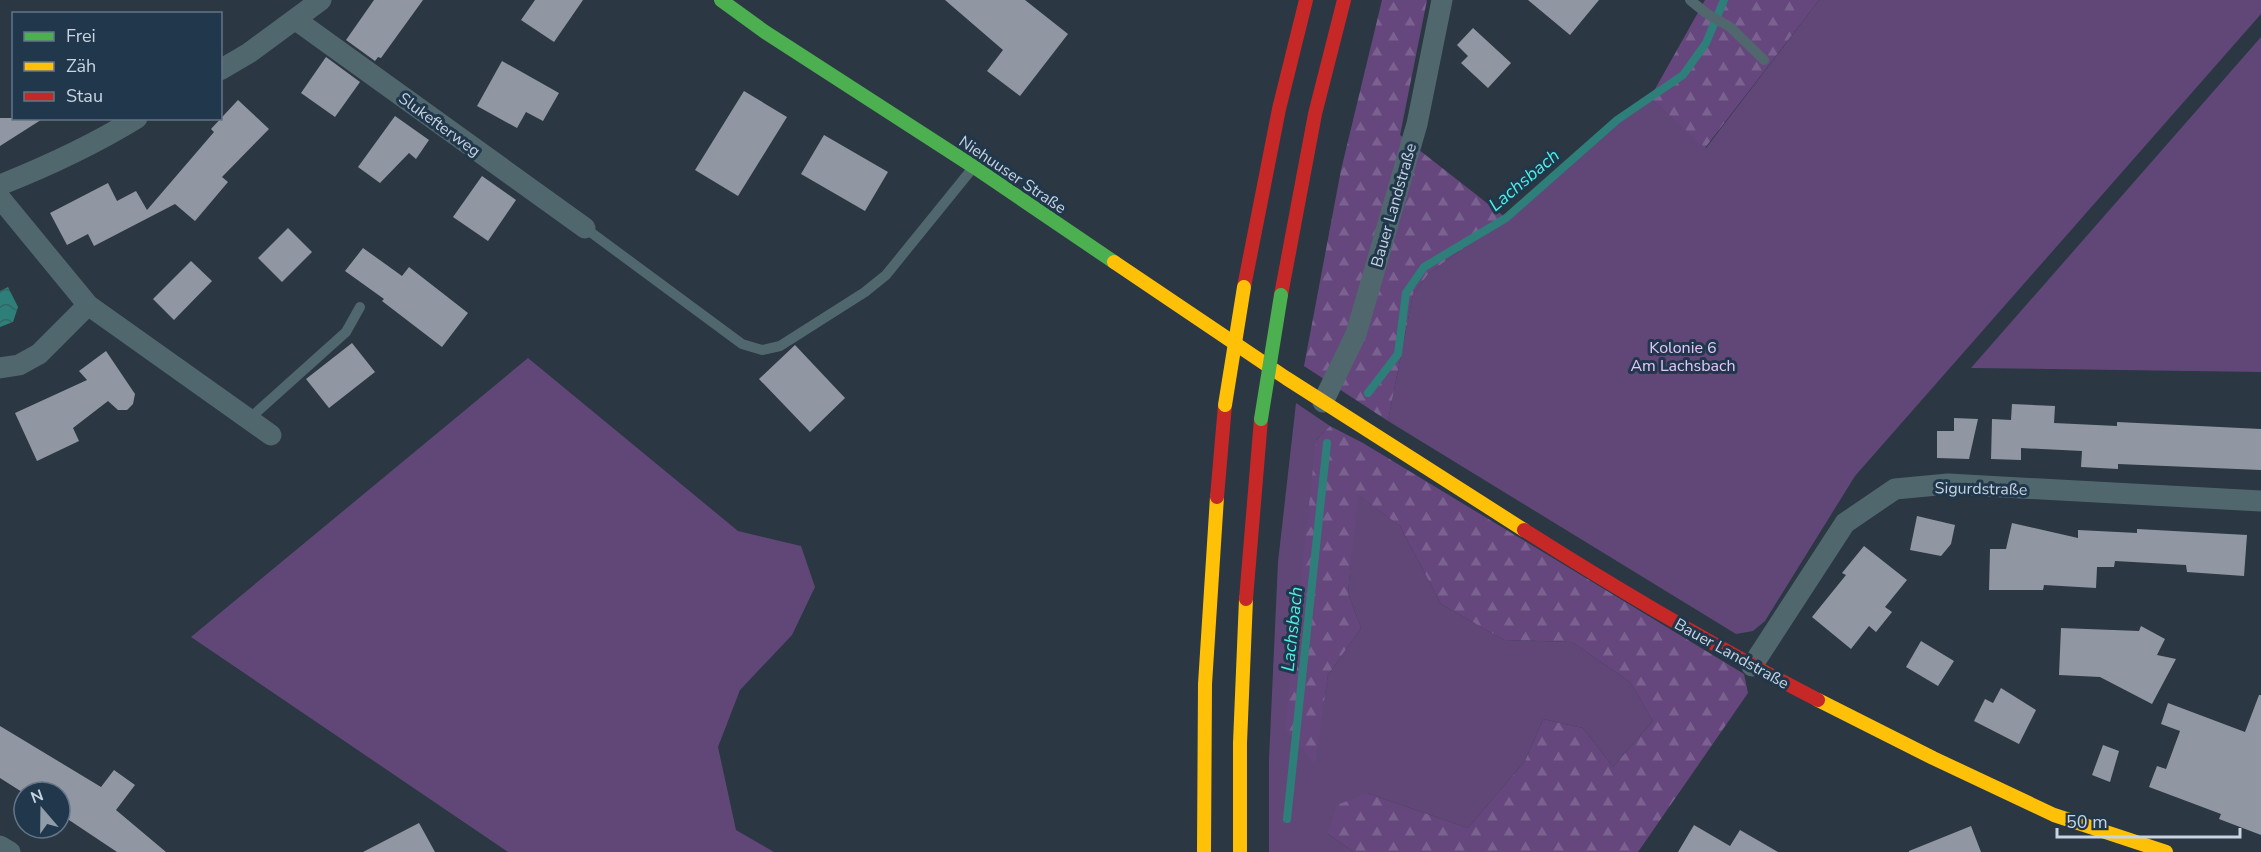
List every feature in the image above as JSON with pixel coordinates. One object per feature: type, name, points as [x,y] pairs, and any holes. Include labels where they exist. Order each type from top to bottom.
[{"type":"main road","name":"Niehuuser Straße","points":[[721,0],[765,32],[974,167],[1287,378]]},
{"type":"main road","points":[[1204,852],[1205,680],[1213,540],[1225,405],[1244,287],[1279,110],[1306,0]]},
{"type":"main road","points":[[1240,852],[1240,677],[1249,539],[1262,419],[1281,294],[1315,114],[1344,0]]},
{"type":"main road","name":"Bauer Landstraße","points":[[1287,378],[1617,589],[1752,666],[1933,758],[2055,815],[2166,852]]},
{"type":"street","points":[[222,69],[249,53],[321,0]]},
{"type":"street","name":"Bauer Landstraße","points":[[1323,402],[1356,334],[1417,124],[1442,0]]},
{"type":"street","name":"Slukefterweg","points":[[296,20],[585,228]]},
{"type":"street","points":[[0,185],[48,166],[102,140],[134,120]]},
{"type":"street","points":[[0,198],[87,305],[271,435]]},
{"type":"street","points":[[0,368],[19,364],[39,354],[87,305]]},
{"type":"street","name":"Sigurdstraße","points":[[1752,666],[1845,523],[1895,489],[1948,484],[2261,501]]},
{"type":"street","points":[[0,846],[10,852]]},
{"type":"lane","points":[[1690,0],[1706,13],[1730,27],[1764,60]]},
{"type":"lane","points":[[585,228],[742,344],[762,350],[780,346],[865,292],[886,275],[974,167]]},
{"type":"lane","points":[[249,419],[346,332],[360,307]]},
{"type":"green space","points":[[1382,0],[1427,0],[1400,135],[1506,218],[1429,273],[1413,294],[1388,421],[1304,366],[1341,170]]},
{"type":"green space","points":[[1705,0],[1819,0],[1705,148],[1650,98]]},
{"type":"green space","name":"Kolonie 6 Am Lachsbach","points":[[1819,0],[2261,0],[2261,14],[1855,476],[1765,621],[1753,631],[1736,634],[1388,421],[1413,294],[1429,273],[1506,218],[1617,120],[1650,98],[1706,148]]},
{"type":"green space","points":[[2261,37],[2261,372],[1971,368]]},
{"type":"green space","points":[[528,358],[738,531],[801,546],[815,587],[792,635],[740,690],[718,747],[736,830],[774,852],[508,852],[191,637]]},
{"type":"green space","points":[[1296,403],[1330,426],[1316,440],[1314,763],[1328,675],[1361,628],[1348,593],[1357,494],[1400,526],[1441,604],[1504,640],[1572,642],[1630,682],[1653,721],[1613,767],[1583,728],[1543,719],[1525,761],[1468,828],[1367,793],[1328,834],[1354,852],[1269,852],[1269,759],[1278,562]]},
{"type":"green space","points":[[1330,426],[1363,443],[1744,674],[1748,693],[1638,852],[1354,852],[1328,834],[1337,805],[1367,793],[1468,828],[1525,761],[1543,719],[1583,728],[1613,767],[1653,721],[1630,682],[1572,642],[1504,640],[1441,604],[1400,526],[1358,495],[1348,593],[1361,628],[1328,675],[1315,764],[1285,729],[1316,440]]},
{"type":"water","points":[[8,287],[18,307],[13,322],[0,327],[0,291]]},
{"type":"building","points":[[374,0],[423,0],[381,58],[378,57],[375,61],[346,40]]},
{"type":"building","points":[[535,0],[583,0],[554,42],[521,20]]},
{"type":"building","points":[[945,0],[1025,0],[1068,34],[1020,96],[987,71],[1003,50]]},
{"type":"building","points":[[1528,0],[1599,0],[1570,35]]},
{"type":"building","points":[[1473,28],[1511,63],[1488,88],[1461,63],[1468,56],[1457,45]]},
{"type":"building","points":[[326,57],[360,82],[335,117],[301,93]]},
{"type":"building","points":[[502,61],[559,93],[543,121],[526,112],[517,128],[477,106]]},
{"type":"building","points":[[744,91],[787,117],[738,196],[695,170]]},
{"type":"building","points":[[238,100],[269,129],[222,177],[228,182],[195,221],[175,204],[94,246],[88,234],[67,245],[50,213],[108,183],[117,201],[136,191],[147,210],[214,132],[211,129],[222,120]]},
{"type":"building","points":[[395,116],[429,140],[416,159],[409,153],[380,183],[358,167]]},
{"type":"building","points":[[0,118],[41,120],[0,146]]},
{"type":"building","points":[[824,135],[888,172],[865,211],[801,174]]},
{"type":"building","points":[[482,176],[516,200],[488,241],[453,217]]},
{"type":"building","points":[[288,228],[312,252],[282,282],[258,258]]},
{"type":"building","points":[[363,248],[402,276],[409,267],[468,313],[442,347],[382,301],[384,299],[345,271]]},
{"type":"building","points":[[191,261],[212,281],[174,320],[153,299]]},
{"type":"building","points":[[352,343],[375,372],[329,408],[306,379]]},
{"type":"building","points":[[795,345],[845,398],[810,432],[759,379]]},
{"type":"building","points":[[106,351],[135,394],[133,404],[127,410],[118,410],[108,401],[73,428],[79,441],[37,461],[15,413],[87,380],[79,371]]},
{"type":"building","points":[[2012,404],[2055,406],[2054,423],[2117,426],[2117,422],[2261,429],[2261,470],[2118,464],[2118,469],[2081,467],[2082,451],[2021,448],[2021,460],[1991,459],[1992,419],[2011,420]]},
{"type":"building","points":[[1954,418],[1978,419],[1969,459],[1937,458],[1937,431],[1954,431]]},
{"type":"building","points":[[1917,516],[1955,525],[1951,544],[1941,556],[1910,550]]},
{"type":"building","points":[[2012,523],[2078,538],[2078,530],[2137,533],[2137,529],[2247,535],[2244,576],[2187,572],[2186,565],[2115,561],[2114,567],[2097,567],[2096,588],[2044,585],[2043,590],[1989,590],[1990,549],[2006,549]]},
{"type":"building","points":[[1864,546],[1907,580],[1885,607],[1892,612],[1876,632],[1869,626],[1851,649],[1812,617],[1846,575],[1842,573]]},
{"type":"building","points":[[2141,626],[2165,639],[2157,655],[2176,659],[2152,704],[2100,677],[2059,675],[2061,628],[2139,631]]},
{"type":"building","points":[[1921,641],[1954,661],[1938,686],[1906,667]]},
{"type":"building","points":[[2001,688],[2036,710],[2019,744],[1974,721],[1985,699],[1993,703]]},
{"type":"building","points":[[2259,695],[2261,695],[2261,835],[2219,819],[2221,814],[2149,787],[2157,766],[2166,769],[2180,731],[2161,724],[2168,703],[2245,732]]},
{"type":"building","points":[[0,726],[101,787],[114,770],[135,785],[116,810],[166,852],[117,852],[72,822],[72,780],[12,780],[12,786],[0,778]]},
{"type":"building","points":[[2103,745],[2119,751],[2110,782],[2092,775]]},
{"type":"building","points":[[419,823],[435,852],[363,852]]},
{"type":"building","points":[[1694,825],[1730,846],[1740,830],[1778,852],[1678,852]]},
{"type":"building","points":[[1971,826],[1981,852],[1909,852],[1909,851]]},
{"type":"waterway","name":"Lachsbach","points":[[1368,393],[1398,354],[1406,293],[1424,267],[1506,218],[1617,120],[1683,75],[1706,43],[1724,0]]},
{"type":"waterway","name":"Lachsbach","points":[[1287,819],[1327,443]]},
{"type":"traffic: fast","points":[[721,0],[765,32],[974,167],[1114,262]]},
{"type":"traffic: fast","points":[[1261,419],[1281,295]]},
{"type":"traffic: slow","points":[[1114,262],[1286,378],[1524,530]]},
{"type":"traffic: slow","points":[[1225,405],[1244,287]]},
{"type":"traffic: slow","points":[[1204,852],[1205,684],[1217,497]]},
{"type":"traffic: slow","points":[[1240,852],[1240,743],[1246,599]]},
{"type":"traffic: slow","points":[[1818,700],[2054,815],[2166,852]]},
{"type":"traffic: jam","points":[[1244,287],[1279,109],[1306,0]]},
{"type":"traffic: jam","points":[[1281,295],[1315,114],[1344,0]]},
{"type":"traffic: jam","points":[[1217,497],[1225,405]]},
{"type":"traffic: jam","points":[[1246,599],[1261,419]]},
{"type":"traffic: jam","points":[[1524,530],[1669,618],[1818,700]]}]
